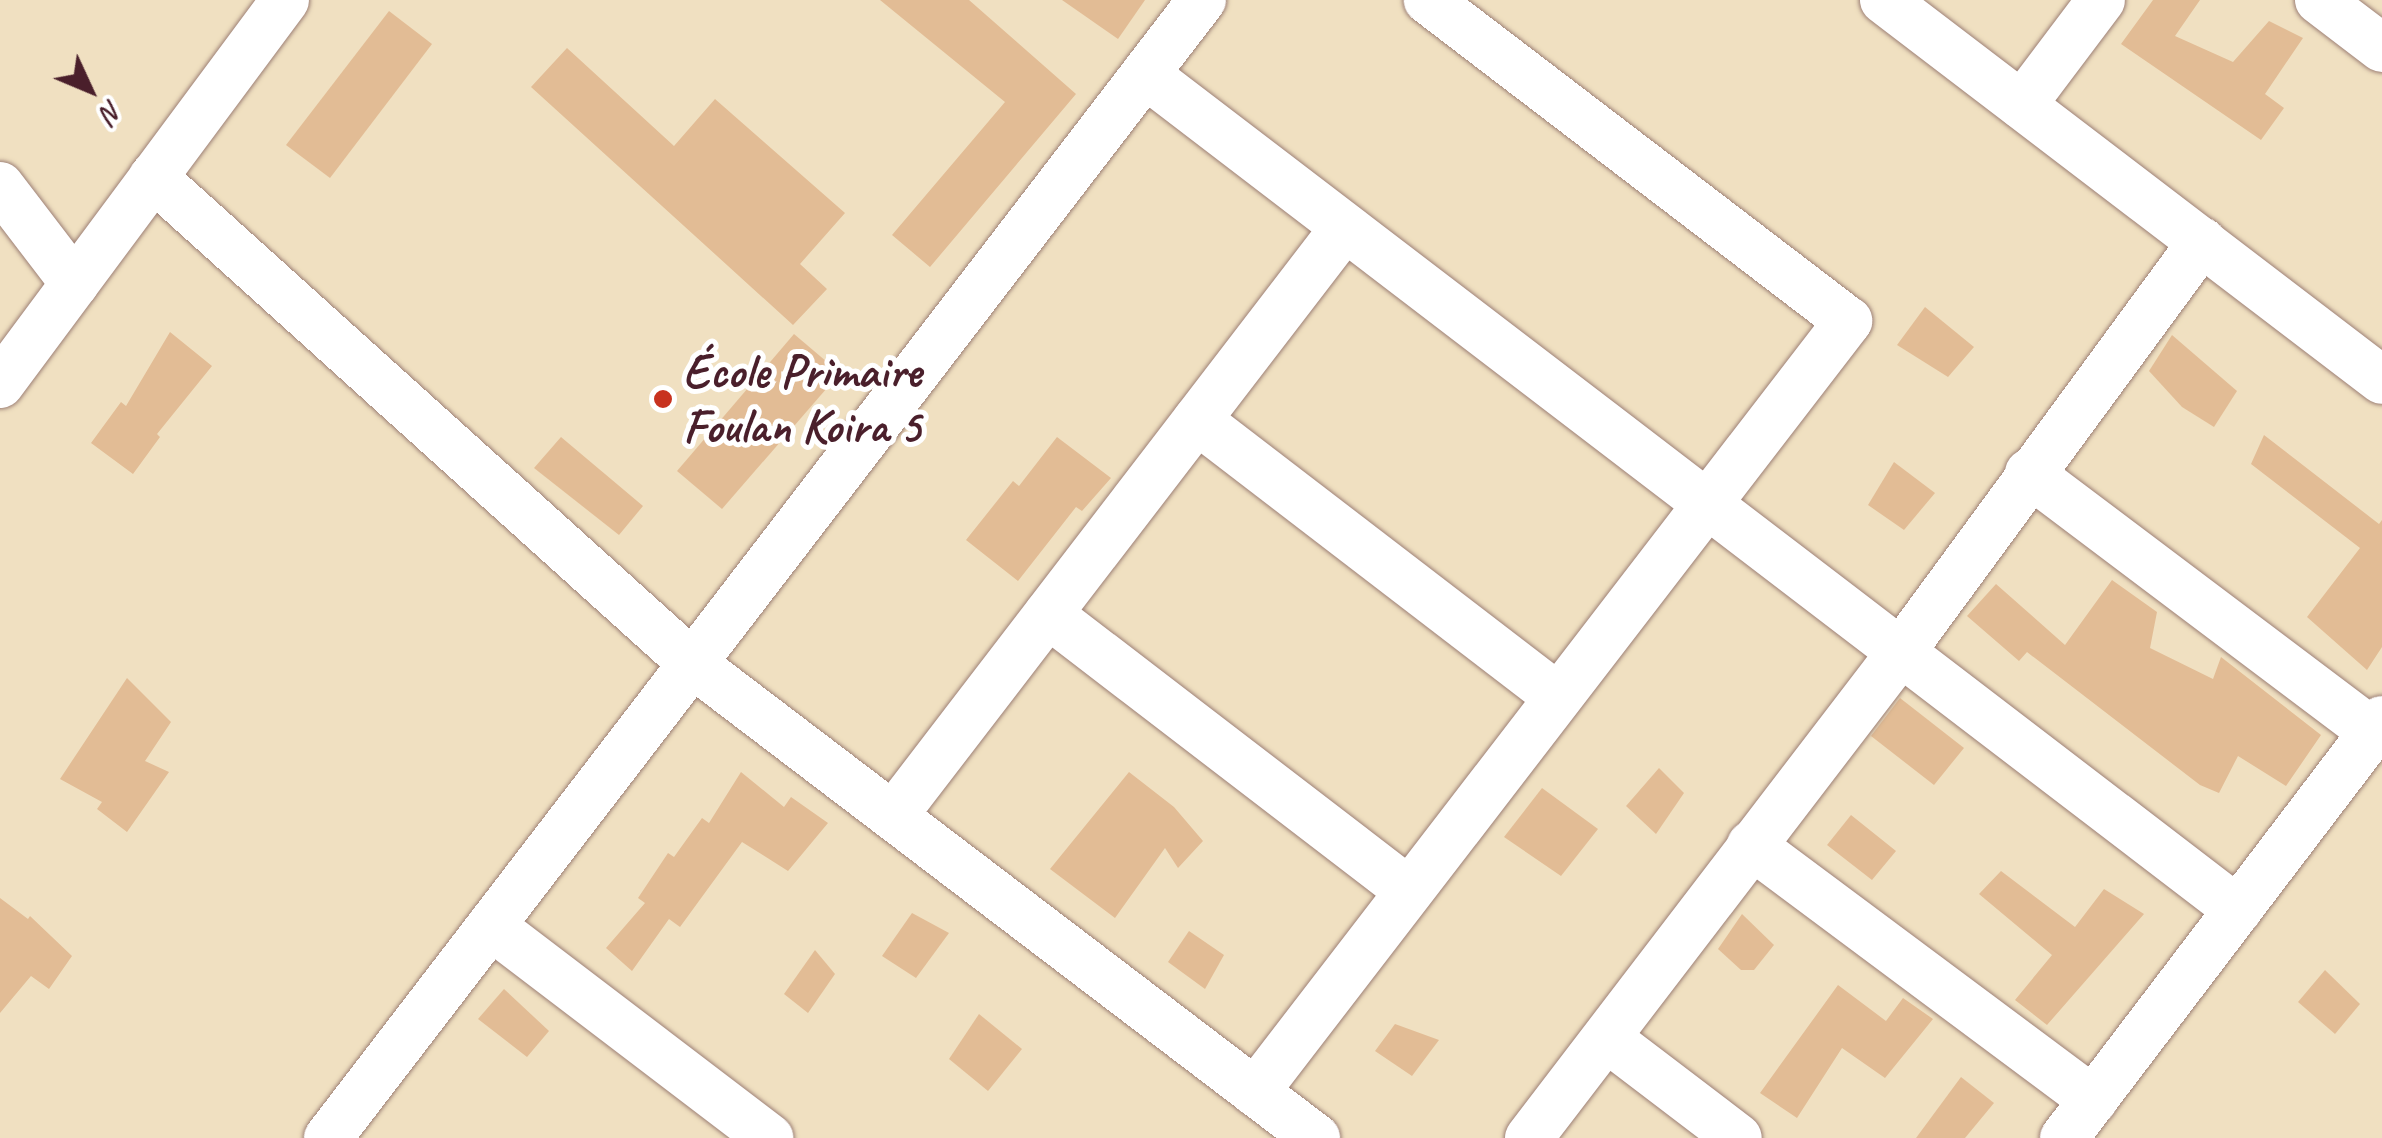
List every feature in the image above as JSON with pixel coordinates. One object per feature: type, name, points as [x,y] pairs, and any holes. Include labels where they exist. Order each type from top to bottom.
[{"type":"street","points":[[0,384],[285,0]]},
{"type":"street","points":[[333,1136],[1202,0]]},
{"type":"street","points":[[1255,1092],[1848,321],[1428,0]]},
{"type":"street","points":[[1884,0],[2382,380]]},
{"type":"street","points":[[2022,105],[2101,0]]},
{"type":"street","points":[[2320,0],[2378,36]]},
{"type":"street","points":[[1145,74],[2238,910]]},
{"type":"street","points":[[154,177],[693,664],[1316,1138]]},
{"type":"street","points":[[0,186],[74,284]]},
{"type":"street","points":[[893,816],[1345,227]]},
{"type":"street","points":[[1529,1138],[1900,652],[2202,242]]},
{"type":"street","points":[[1197,420],[1558,698]]},
{"type":"street","points":[[2029,472],[2378,726],[2064,1138]]},
{"type":"street","points":[[1048,614],[1409,891]]},
{"type":"street","points":[[1751,846],[2093,1100]]},
{"type":"street","points":[[491,926],[770,1138]]},
{"type":"street","points":[[1608,1039],[1738,1138]]},
{"type":"building","points":[[880,0],[969,0],[1076,94],[930,267],[892,235],[1005,102]]},
{"type":"building","points":[[1062,0],[1145,0],[1118,39]]},
{"type":"building","points":[[2153,0],[2200,0],[2175,36],[2233,62],[2269,21],[2303,38],[2265,94],[2284,108],[2261,140],[2121,44]]},
{"type":"building","points":[[389,11],[432,44],[330,178],[286,145]]},
{"type":"building","points":[[567,48],[674,146],[715,99],[845,213],[800,264],[827,289],[793,325],[531,87]]},
{"type":"building","points":[[1925,307],[1974,347],[1948,377],[1897,345]]},
{"type":"building","points":[[170,332],[212,366],[157,434],[160,437],[133,474],[91,443],[121,402],[126,406]]},
{"type":"building","points":[[794,334],[840,373],[722,509],[677,471]]},
{"type":"building","points":[[2172,335],[2237,391],[2214,427],[2182,407],[2149,371]]},
{"type":"building","points":[[2264,435],[2379,524],[2382,520],[2382,647],[2367,670],[2307,617],[2360,548],[2251,464]]},
{"type":"building","points":[[561,437],[643,506],[619,535],[534,468]]},
{"type":"building","points":[[1057,437],[1111,478],[1082,511],[1076,507],[1018,581],[966,540],[1013,481],[1019,486]]},
{"type":"building","points":[[1894,462],[1935,493],[1904,530],[1868,505]]},
{"type":"building","points":[[2112,580],[2157,612],[2150,648],[2213,679],[2221,657],[2321,735],[2286,786],[2238,756],[2219,793],[2200,785],[2027,652],[2019,661],[1967,616],[1996,584],[2065,645]]},
{"type":"building","points":[[127,678],[171,722],[145,761],[169,772],[127,832],[97,809],[102,802],[60,779]]},
{"type":"building","points":[[1900,698],[1964,748],[1934,785],[1871,736]]},
{"type":"building","points":[[1659,768],[1684,793],[1656,834],[1626,806]]},
{"type":"building","points":[[741,772],[784,807],[791,797],[828,823],[788,871],[742,842],[680,927],[669,919],[632,971],[606,948],[645,903],[638,898],[668,853],[674,857],[702,818],[709,823]]},
{"type":"building","points":[[1129,772],[1174,807],[1203,841],[1178,868],[1165,848],[1115,918],[1050,869]]},
{"type":"building","points":[[1542,788],[1598,829],[1561,876],[1504,837]]},
{"type":"building","points":[[1851,815],[1896,851],[1872,880],[1827,845]]},
{"type":"building","points":[[2001,871],[2075,927],[2104,889],[2144,914],[2047,1025],[2015,1000],[2052,955],[1979,894]]},
{"type":"building","points":[[0,898],[28,919],[30,916],[72,956],[49,989],[31,976],[0,1013]]},
{"type":"building","points":[[912,913],[949,933],[916,978],[882,956]]},
{"type":"building","points":[[1742,914],[1774,945],[1754,970],[1741,970],[1718,949]]},
{"type":"building","points":[[1189,931],[1224,955],[1205,989],[1168,962]]},
{"type":"building","points":[[815,950],[835,974],[808,1013],[784,994]]},
{"type":"building","points":[[2325,970],[2360,1004],[2335,1034],[2298,1002]]},
{"type":"building","points":[[1838,985],[1886,1021],[1903,998],[1933,1019],[1885,1078],[1842,1048],[1797,1118],[1760,1093]]},
{"type":"building","points":[[504,989],[549,1031],[527,1057],[478,1019]]},
{"type":"building","points":[[979,1014],[1022,1049],[988,1091],[949,1059]]},
{"type":"building","points":[[1395,1024],[1439,1040],[1412,1076],[1375,1051]]},
{"type":"building","points":[[1961,1077],[1994,1103],[1965,1138],[1916,1138]]},
{"type":"place","name":"École Primaire Foulan Koira 5","points":[[663,399]]}]
